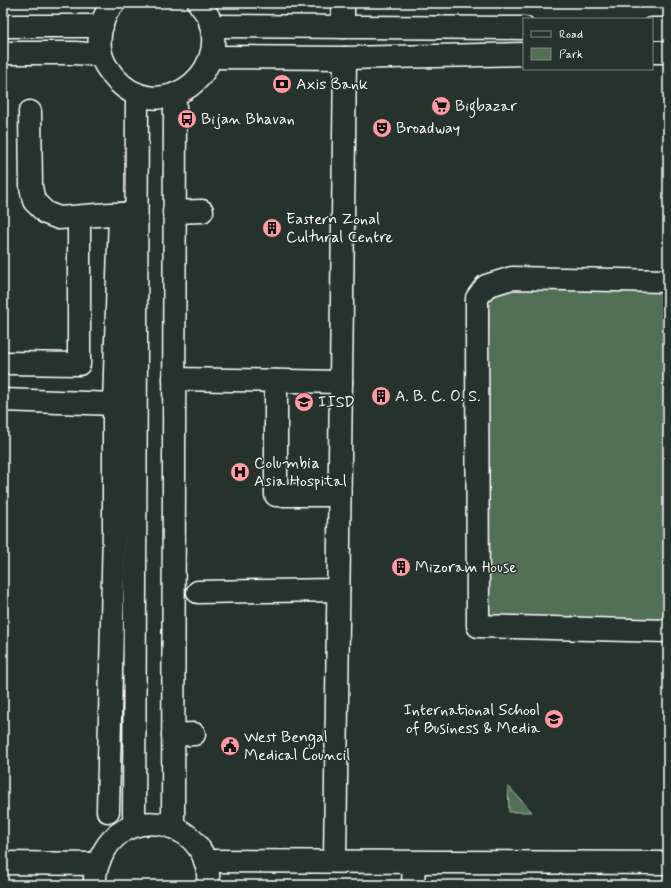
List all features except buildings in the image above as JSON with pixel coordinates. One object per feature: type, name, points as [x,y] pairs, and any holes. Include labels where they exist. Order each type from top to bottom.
[{"type":"street","points":[[114,3],[111,6],[102,26],[100,43],[101,55],[107,69],[120,84],[137,94],[152,98],[175,95],[188,88],[203,74],[211,57],[214,37],[209,17],[199,3]]},
{"type":"street","points":[[343,3],[343,27]]},
{"type":"street","points":[[3,26],[102,26]]},
{"type":"street","points":[[211,26],[523,28]]},
{"type":"street","points":[[653,29],[668,29]]},
{"type":"street","points":[[653,52],[668,52]]},
{"type":"street","points":[[3,53],[75,53],[101,55]]},
{"type":"street","points":[[211,57],[345,58],[523,54]]},
{"type":"street","points":[[335,861],[345,58]]},
{"type":"street","points":[[108,811],[114,528],[114,404],[137,94]]},
{"type":"street","points":[[173,827],[175,95]]},
{"type":"street","points":[[30,112],[31,187],[34,201],[46,213],[59,218],[128,214]]},
{"type":"street","points":[[174,212],[202,211]]},
{"type":"street","points":[[128,214],[134,826]]},
{"type":"street","points":[[7,363],[79,364],[79,217]]},
{"type":"street","points":[[668,281],[512,278],[486,286],[477,298],[476,325],[478,626],[668,631]]},
{"type":"street","points":[[174,379],[341,382]]},
{"type":"street","points":[[276,380],[276,495],[339,495]]},
{"type":"street","points":[[3,400],[114,404]]},
{"type":"street","points":[[198,592],[338,590]]},
{"type":"street","points":[[173,734],[194,734]]},
{"type":"street","points":[[95,885],[98,864],[107,845],[122,832],[134,826],[140,824],[158,823],[177,828],[193,840],[204,856],[209,876],[208,885]]},
{"type":"street","points":[[205,861],[668,863]]},
{"type":"street","points":[[3,863],[98,864]]},
{"type":"street","points":[[413,885],[414,863]]},
{"type":"green space","points":[[513,283],[668,284],[668,624],[484,621],[483,303],[491,291]]},
{"type":"green space","points":[[508,786],[532,812],[509,812]]},
{"type":"place","name":"Axis Bank","points":[[282,84]]},
{"type":"place","name":"Bigbazar","points":[[441,106]]},
{"type":"place","name":"Bijan Bhavan","points":[[187,119]]},
{"type":"place","name":"Broadway","points":[[382,128]]},
{"type":"place","name":"Eastern Zonal Cultural Centre","points":[[272,228]]},
{"type":"place","name":"A. B. C. O. S.","points":[[381,396]]},
{"type":"place","name":"IISD","points":[[304,402]]},
{"type":"place","name":"Columbia Asia Hospital","points":[[240,472]]},
{"type":"place","name":"Mizoram House","points":[[401,567]]},
{"type":"place","name":"International School of Business & Media","points":[[554,719]]},
{"type":"place","name":"West Bengal Medical Council","points":[[230,746]]}]
